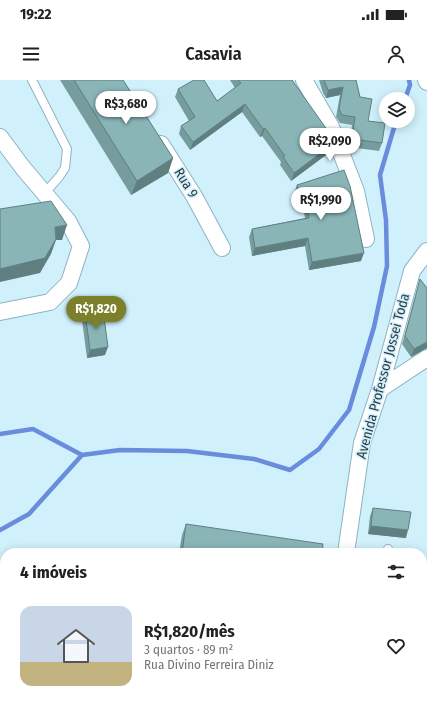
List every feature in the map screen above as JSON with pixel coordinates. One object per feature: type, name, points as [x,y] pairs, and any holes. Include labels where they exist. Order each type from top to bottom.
[{"type":"street","points":[[304,80],[331,127],[356,191],[366,240]]},
{"type":"street","name":"Rua 9","points":[[153,132],[194,196],[222,248]]},
{"type":"street","points":[[0,137],[11,154],[68,221],[81,246],[69,283],[50,302],[0,312]]},
{"type":"street","name":"Avenida Professor Jossei Toda","points":[[347,548],[362,443],[380,389],[412,271],[427,251]]},
{"type":"street","points":[[380,389],[427,358]]},
{"type":"lane","points":[[32,80],[67,149],[64,168],[59,177],[44,194]]},
{"type":"building","points":[[74,80],[123,80],[173,158],[137,181]]},
{"type":"building","points":[[194,80],[204,80],[217,101],[241,83],[238,80],[292,80],[328,131],[333,144],[294,173],[283,157],[285,156],[265,128],[263,129],[245,104],[193,142],[181,126],[195,117],[178,89]]},
{"type":"building","points":[[324,80],[356,80],[360,97],[372,99],[368,121],[379,122],[379,128],[384,128],[382,143],[352,139],[355,117],[342,115],[339,109],[343,87],[328,90]]},
{"type":"building","points":[[344,170],[350,186],[364,253],[312,262],[308,238],[255,248],[252,229],[309,218],[305,195],[300,196],[297,185]]},
{"type":"building","points":[[51,201],[67,225],[55,227],[56,239],[45,258],[0,269],[0,209]]},
{"type":"building","points":[[420,279],[427,288],[427,342],[414,349],[405,336]]},
{"type":"building","points":[[103,310],[108,347],[90,350],[85,312]]},
{"type":"building","points":[[373,508],[411,512],[408,530],[371,526]]},
{"type":"building","points":[[186,524],[323,544],[323,548],[183,548]]},
{"type":"waterway","points":[[408,92],[410,85],[409,80]]},
{"type":"waterway","points":[[0,530],[29,514],[82,455],[120,450],[187,451],[254,459],[290,470],[319,449],[349,410],[374,327],[387,266],[386,220],[380,175],[394,128]]},
{"type":"waterway","points":[[0,434],[33,429],[82,455]]}]
